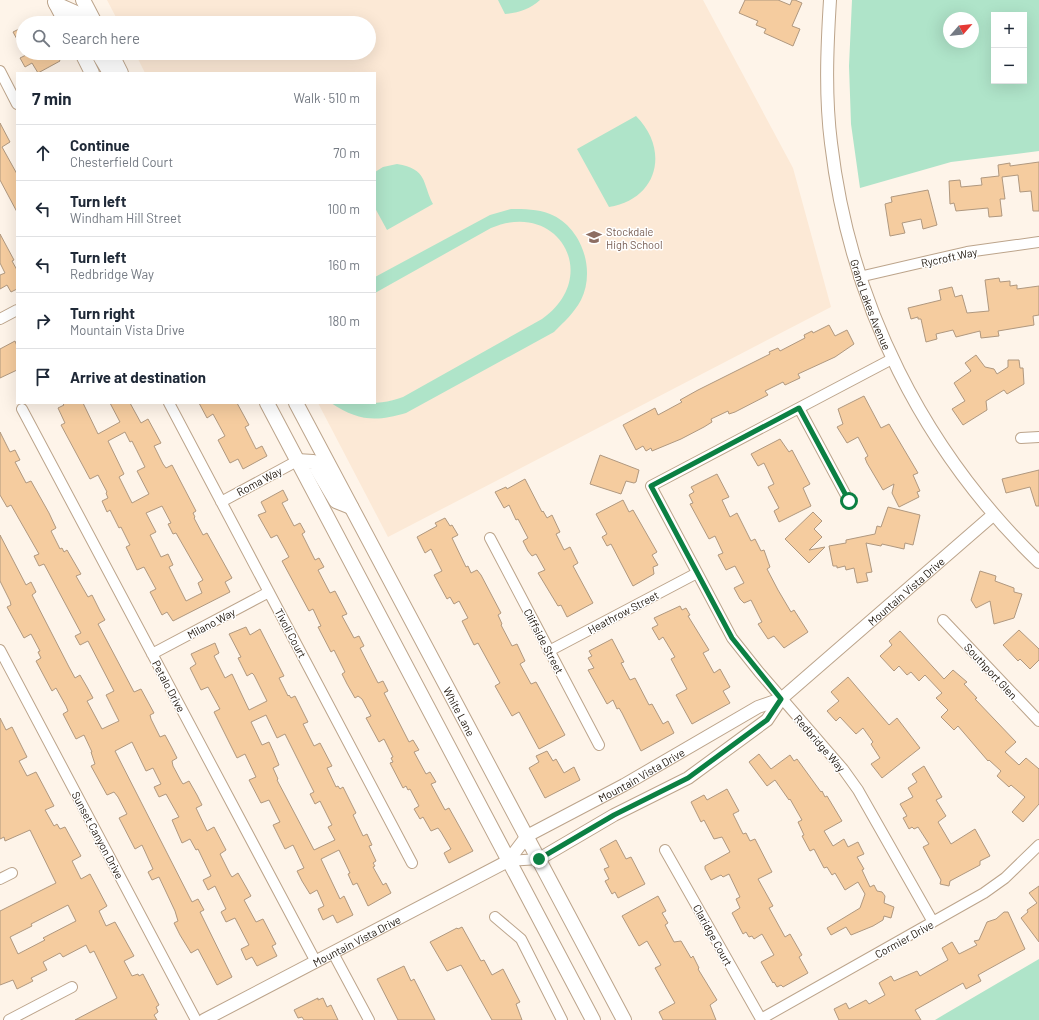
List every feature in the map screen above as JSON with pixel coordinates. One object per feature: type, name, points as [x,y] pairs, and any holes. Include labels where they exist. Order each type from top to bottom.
[{"type":"main road","points":[[83,0],[91,16]]},
{"type":"main road","points":[[55,2],[62,16]]},
{"type":"main road","points":[[55,2],[76,13],[78,16]]},
{"type":"main road","points":[[86,60],[92,72]]},
{"type":"main road","points":[[102,60],[109,72]]},
{"type":"main road","points":[[114,60],[120,72]]},
{"type":"main road","points":[[268,404],[593,1020]]},
{"type":"main road","name":"White Lane","points":[[297,404],[624,1020]]},
{"type":"main road","points":[[297,461],[313,462],[336,501],[351,507]]},
{"type":"street","name":"Grand Lakes Avenue","points":[[830,0],[827,47],[827,94],[831,142],[844,220],[859,277],[892,359],[912,398],[936,439],[956,468],[993,515],[1039,562]]},
{"type":"street","points":[[0,71],[16,102]]},
{"type":"street","name":"Rycroft Way","points":[[859,277],[967,252],[1039,242]]},
{"type":"street","points":[[0,319],[16,311]]},
{"type":"street","points":[[849,501],[799,408],[892,359]]},
{"type":"street","name":"Tivoli Court","points":[[170,404],[412,863]]},
{"type":"street","name":"Redbridge Way","points":[[799,408],[651,486],[732,638],[781,699],[843,769],[858,790],[933,922]]},
{"type":"street","name":"Petalo Drive","points":[[22,409],[316,962]]},
{"type":"street","points":[[1021,438],[1039,437]]},
{"type":"street","name":"Roma Way","points":[[221,502],[297,461]]},
{"type":"street","name":"Mountain Vista Drive","points":[[204,1020],[508,861],[539,859],[614,815],[688,778],[767,720],[781,699],[993,515]]},
{"type":"street","name":"Cliffside Street","points":[[490,538],[599,745]]},
{"type":"street","name":"Heathrow Street","points":[[549,651],[697,573]]},
{"type":"street","name":"Milano Way","points":[[152,654],[269,592]]},
{"type":"street","name":"Southport Glen","points":[[943,620],[1039,721]]},
{"type":"street","name":"Sunset Canyon Drive","points":[[0,650],[196,1020]]},
{"type":"street","name":"Mountain Vista Drive","points":[[508,861],[527,836],[624,785],[758,707],[781,699]]},
{"type":"street","name":"Cormier Drive","points":[[761,1020],[984,893],[1005,878],[1039,845]]},
{"type":"street","name":"Claridge Court","points":[[665,850],[761,1020]]},
{"type":"street","points":[[0,879],[12,873]]},
{"type":"street","points":[[495,917],[521,940],[562,1020]]},
{"type":"street","points":[[333,953],[368,1020]]},
{"type":"street","points":[[9,1020],[72,986]]},
{"type":"shaded area","name":"Stockdale High School","points":[[107,0],[703,0],[793,168],[831,307],[388,537],[319,404],[376,404],[376,72],[144,72],[138,60],[376,60],[376,16],[115,16]]},
{"type":"green space","points":[[498,0],[540,0],[524,10],[505,14]]},
{"type":"green space","points":[[852,0],[1039,0],[1039,151],[951,162],[860,188],[851,124],[849,66]]},
{"type":"green space","points":[[636,116],[647,129],[653,143],[655,158],[654,171],[648,184],[639,194],[626,202],[609,207],[577,149]]},
{"type":"green space","points":[[397,164],[414,169],[419,173],[425,183],[433,204],[387,230],[376,210],[376,171],[383,167]]},
{"type":"green space","points":[[511,209],[526,209],[545,212],[561,220],[578,239],[586,263],[587,276],[581,300],[569,317],[554,332],[406,413],[385,418],[367,418],[350,413],[333,404],[376,404],[403,397],[542,319],[560,302],[569,283],[570,264],[564,247],[553,233],[536,224],[515,222],[491,228],[376,292],[376,276],[490,215]]},
{"type":"green space","points":[[1039,959],[1039,1020],[935,1020],[945,1014]]},
{"type":"building","points":[[745,0],[778,0],[790,5],[792,0],[795,0],[802,3],[792,26],[800,29],[793,46],[764,33],[766,29],[756,25],[758,21],[739,13]]},
{"type":"building","points":[[16,30],[16,37],[13,32]]},
{"type":"building","points":[[21,60],[60,61],[40,72],[37,72],[32,63],[25,67]]},
{"type":"building","points":[[0,123],[10,142],[2,147],[16,172],[16,210],[0,180]]},
{"type":"building","points":[[1039,162],[1039,211],[1033,211],[1031,191],[1020,192],[1018,175],[1002,177],[1005,199],[1000,199],[1002,216],[989,217],[988,208],[956,211],[954,203],[950,204],[949,181],[960,180],[961,187],[982,185],[981,178],[999,176],[998,165],[1010,163],[1010,166]]},
{"type":"building","points":[[928,190],[937,225],[923,229],[921,219],[902,223],[905,233],[890,236],[885,204],[892,202],[891,197]]},
{"type":"building","points":[[0,234],[14,260],[12,261],[16,268],[16,290],[11,292],[7,285],[0,289],[0,275],[5,273],[0,263]]},
{"type":"building","points":[[999,278],[1000,282],[1010,281],[1010,286],[1017,285],[1017,289],[1039,286],[1039,315],[1033,316],[1034,325],[998,331],[999,336],[981,338],[980,331],[956,337],[953,330],[936,334],[937,339],[926,342],[921,319],[918,319],[918,317],[911,319],[908,308],[941,300],[939,290],[952,287],[955,297],[962,295],[967,313],[989,311],[985,280]]},
{"type":"building","points":[[829,325],[835,336],[847,330],[854,344],[835,357],[798,374],[800,378],[785,385],[783,382],[765,391],[768,395],[735,412],[729,414],[728,411],[711,419],[712,422],[681,439],[652,451],[651,448],[646,451],[643,446],[636,450],[623,425],[655,408],[658,415],[682,402],[680,400],[698,390],[770,354],[769,352],[778,348],[780,351],[805,338],[804,335],[812,331],[813,333]]},
{"type":"building","points":[[15,341],[16,370],[0,378],[0,349]]},
{"type":"building","points":[[976,355],[985,367],[994,369],[997,374],[1008,367],[1008,360],[1019,360],[1020,368],[1023,368],[1024,384],[1007,394],[1004,390],[986,401],[987,410],[963,425],[952,409],[965,401],[954,383],[971,371],[965,363]]},
{"type":"building","points":[[864,396],[881,428],[889,424],[918,473],[913,475],[920,491],[917,492],[919,497],[899,507],[892,493],[894,484],[883,490],[867,463],[865,458],[868,456],[858,437],[847,443],[837,427],[843,424],[838,409]]},
{"type":"building","points":[[63,404],[83,404],[98,434],[120,422],[111,404],[131,404],[141,423],[148,419],[161,443],[154,446],[163,464],[166,468],[172,465],[196,511],[193,513],[194,518],[203,535],[207,533],[232,578],[225,582],[230,592],[173,621],[167,612],[162,615],[150,592],[156,589],[144,567],[137,570],[126,547],[130,545],[121,527],[119,528],[110,510],[107,512],[102,501],[108,498],[107,492],[98,475],[90,479],[61,425],[65,423],[58,408],[64,405]],"holes":[[[125,432],[130,442],[132,441],[145,467],[137,471],[149,494],[132,503],[119,477],[124,474],[108,441]],[[162,506],[171,523],[168,524],[173,534],[176,533],[203,580],[198,583],[202,593],[186,601],[169,567],[173,565],[168,554],[161,557],[150,535],[156,532],[146,513]]]},
{"type":"building","points":[[200,404],[238,404],[249,425],[245,427],[256,449],[262,446],[267,456],[243,469],[238,459],[230,463],[218,440],[225,436],[213,414],[207,418]]},
{"type":"building","points":[[0,432],[10,452],[15,450],[20,460],[15,462],[26,483],[31,481],[49,513],[56,528],[51,531],[60,549],[62,548],[64,552],[67,550],[81,574],[76,576],[88,597],[92,595],[105,620],[98,624],[134,692],[141,689],[154,713],[150,715],[151,719],[160,737],[165,735],[177,758],[172,761],[181,781],[183,784],[189,781],[197,795],[202,805],[196,808],[207,831],[214,827],[226,850],[220,854],[230,874],[232,877],[238,873],[251,896],[244,900],[256,922],[263,919],[276,944],[272,946],[277,956],[257,966],[252,957],[246,960],[241,949],[249,945],[235,918],[226,922],[221,912],[226,909],[215,886],[208,890],[203,880],[211,876],[198,849],[196,850],[190,839],[182,843],[172,820],[179,817],[166,794],[159,797],[154,787],[161,784],[153,768],[146,771],[132,742],[115,751],[192,902],[198,899],[204,910],[200,912],[232,977],[217,985],[198,949],[191,953],[180,935],[174,923],[178,921],[175,911],[159,877],[152,880],[148,872],[153,869],[142,845],[135,849],[119,818],[127,814],[114,792],[107,795],[91,766],[95,764],[92,752],[84,735],[76,739],[63,714],[68,711],[66,706],[56,688],[52,691],[36,661],[41,658],[38,652],[40,651],[31,634],[24,638],[7,607],[11,605],[10,601],[0,581],[0,535],[26,585],[31,582],[36,592],[32,595],[75,678],[80,675],[93,698],[87,701],[102,729],[119,721],[106,695],[114,691],[88,641],[80,645],[75,636],[81,633],[44,564],[39,566],[34,556],[39,554],[11,505],[7,507],[0,495]]},
{"type":"building","points":[[780,439],[789,452],[792,450],[810,484],[803,488],[811,506],[779,522],[774,511],[779,508],[768,487],[774,484],[764,463],[758,466],[751,454]]},
{"type":"building","points":[[600,455],[639,470],[636,482],[626,481],[621,494],[590,484]]},
{"type":"building","points":[[1039,470],[1039,506],[1036,506],[1030,487],[1006,493],[1002,479]]},
{"type":"building","points":[[717,474],[729,497],[722,500],[730,517],[737,513],[751,541],[755,539],[761,551],[764,550],[770,567],[767,569],[778,590],[791,612],[794,610],[808,632],[784,648],[774,636],[768,639],[758,624],[762,622],[751,600],[744,603],[740,599],[734,588],[744,583],[735,566],[726,570],[718,555],[723,553],[715,536],[709,539],[690,504],[693,503],[689,495],[694,492],[691,487]]},
{"type":"building","points":[[525,479],[542,512],[543,511],[547,518],[552,515],[560,532],[556,534],[564,550],[570,547],[578,563],[573,566],[593,603],[567,617],[561,605],[558,606],[538,573],[545,570],[536,554],[532,556],[528,551],[523,541],[528,538],[518,519],[516,520],[509,505],[504,508],[495,492],[506,487],[507,489]]},
{"type":"building","points":[[283,490],[288,500],[282,503],[294,526],[300,523],[305,532],[302,534],[315,560],[319,558],[324,567],[318,570],[330,593],[335,591],[347,614],[342,616],[354,638],[359,636],[364,646],[360,648],[378,683],[383,681],[388,691],[384,693],[409,742],[413,740],[419,750],[414,752],[426,774],[430,772],[436,782],[431,784],[445,810],[449,808],[473,851],[449,863],[444,853],[451,849],[438,828],[431,831],[423,817],[420,819],[414,809],[419,806],[410,789],[408,790],[406,786],[403,788],[390,763],[393,762],[391,758],[393,757],[384,739],[379,742],[366,718],[371,716],[362,699],[358,696],[355,698],[342,674],[345,672],[334,650],[331,652],[318,627],[321,626],[313,609],[309,611],[282,561],[289,557],[277,535],[271,538],[258,515],[266,512],[261,502]]},
{"type":"building","points":[[623,500],[629,512],[633,510],[657,552],[652,555],[658,565],[653,567],[654,574],[633,586],[611,544],[607,546],[602,537],[607,534],[596,514]]},
{"type":"building","points":[[888,507],[920,515],[913,545],[905,543],[904,549],[882,544],[881,546],[866,543],[872,572],[866,573],[868,581],[857,583],[854,568],[846,570],[845,566],[837,568],[837,566],[833,566],[829,546],[846,543],[846,540],[875,534],[877,526],[881,527]]},
{"type":"building","points":[[813,512],[822,521],[814,529],[822,537],[809,550],[825,547],[809,563],[785,539]]},
{"type":"building","points":[[445,518],[450,526],[452,525],[458,535],[452,538],[466,567],[468,566],[471,573],[477,570],[481,575],[501,613],[498,615],[502,624],[501,625],[512,646],[517,644],[525,661],[520,664],[531,684],[536,682],[565,735],[539,749],[519,712],[512,716],[495,686],[500,683],[478,643],[474,645],[462,621],[468,618],[459,601],[454,604],[450,597],[447,599],[434,575],[442,571],[431,549],[425,553],[417,537],[437,526],[435,523]]},
{"type":"building","points":[[980,571],[996,576],[995,581],[1014,588],[1014,592],[1022,594],[1014,618],[994,624],[990,601],[976,608],[971,600]]},
{"type":"building","points":[[680,606],[682,610],[686,608],[690,615],[688,616],[709,650],[703,653],[714,673],[720,669],[730,687],[723,691],[730,703],[692,724],[676,695],[687,689],[671,659],[675,657],[663,637],[659,640],[652,628],[658,625],[654,618]]},
{"type":"building","points":[[246,627],[250,635],[260,629],[284,676],[279,678],[288,696],[289,695],[291,698],[295,696],[308,722],[303,724],[314,746],[320,743],[332,766],[327,768],[336,787],[338,786],[340,789],[343,787],[356,813],[353,815],[363,836],[367,834],[372,845],[369,846],[376,861],[373,863],[375,866],[373,867],[383,885],[386,883],[391,893],[368,906],[357,883],[353,885],[348,874],[350,873],[339,850],[321,859],[340,899],[344,896],[353,915],[337,923],[333,915],[323,920],[318,909],[324,906],[317,890],[310,894],[302,881],[297,871],[304,868],[293,845],[285,849],[273,825],[280,822],[269,800],[261,803],[249,780],[256,777],[245,754],[237,758],[214,712],[220,709],[208,687],[201,690],[190,668],[196,664],[191,654],[215,643],[219,653],[214,656],[225,678],[232,674],[249,710],[267,701],[254,675],[252,673],[247,676],[238,658],[241,657],[229,634]],"holes":[[[266,715],[277,738],[285,734],[314,792],[310,794],[315,804],[320,801],[332,825],[328,827],[335,840],[314,850],[277,780],[278,779],[273,768],[279,765],[269,742],[262,745],[251,722]]]},
{"type":"building","points":[[1019,630],[1039,649],[1039,660],[1030,669],[1020,659],[1018,661],[1003,645]]},
{"type":"building","points":[[900,631],[944,679],[953,670],[967,682],[964,684],[977,698],[975,699],[1016,742],[1005,752],[1019,765],[1026,758],[1039,769],[1039,804],[1023,822],[1012,812],[1025,797],[1011,785],[1009,787],[997,776],[1001,771],[989,760],[988,761],[958,726],[954,730],[941,717],[948,710],[936,698],[942,693],[925,675],[919,681],[911,672],[907,675],[899,666],[894,671],[880,656],[892,645],[889,641]]},
{"type":"building","points":[[612,639],[624,662],[621,663],[630,680],[635,678],[649,705],[652,704],[663,724],[668,721],[674,733],[641,751],[619,708],[617,709],[613,700],[607,704],[588,670],[594,668],[588,658],[592,656],[589,651]]},
{"type":"building","points":[[848,677],[889,725],[897,718],[920,748],[882,778],[871,764],[880,758],[871,744],[873,742],[863,728],[856,734],[840,717],[836,721],[827,711],[839,701],[831,692]]},
{"type":"building","points":[[0,718],[6,730],[12,727],[27,757],[19,761],[27,776],[36,772],[54,806],[45,810],[54,826],[57,824],[60,829],[65,827],[81,856],[72,861],[81,879],[90,874],[107,906],[99,911],[106,926],[115,922],[134,956],[124,961],[132,976],[138,974],[139,976],[143,974],[159,1005],[156,1007],[158,1012],[154,1015],[157,1020],[75,1020],[117,998],[94,951],[90,953],[86,945],[63,957],[60,953],[43,962],[47,970],[31,978],[33,981],[17,989],[13,980],[0,985],[0,911],[56,883],[30,830],[5,841],[4,837],[0,839]],"holes":[[[68,905],[76,921],[43,938],[45,940],[18,954],[10,937],[32,926],[31,924]]]},
{"type":"building","points":[[547,751],[553,761],[556,759],[564,773],[574,767],[580,780],[545,798],[529,768],[539,762],[536,756]]},
{"type":"building","points":[[759,754],[771,769],[790,755],[794,761],[797,759],[825,797],[827,796],[842,821],[824,831],[833,846],[844,839],[848,847],[858,842],[864,854],[857,857],[864,869],[862,870],[870,887],[874,885],[877,891],[882,892],[885,896],[884,903],[894,907],[891,918],[884,916],[883,920],[873,926],[851,935],[846,927],[831,935],[827,928],[860,908],[865,894],[858,882],[845,890],[835,873],[832,875],[827,867],[824,868],[814,849],[810,851],[802,836],[804,835],[798,822],[802,820],[790,799],[789,800],[775,780],[767,786],[749,762]]},
{"type":"building","points":[[924,766],[942,797],[936,800],[946,816],[938,822],[951,844],[975,829],[990,856],[980,861],[980,865],[950,881],[949,886],[940,884],[941,880],[923,847],[929,844],[918,827],[914,829],[912,827],[909,829],[903,818],[907,816],[900,804],[913,797],[908,788],[917,782],[912,774]]},
{"type":"building","points":[[727,789],[739,811],[733,814],[743,834],[746,833],[750,841],[755,839],[772,872],[758,879],[773,906],[769,908],[785,937],[790,934],[802,955],[799,957],[808,973],[783,987],[781,985],[777,987],[774,982],[773,983],[761,962],[774,955],[762,934],[754,939],[752,936],[749,937],[746,932],[743,934],[732,913],[740,908],[736,899],[740,897],[729,874],[723,877],[721,875],[711,880],[705,869],[705,866],[730,852],[722,837],[714,839],[704,820],[701,822],[691,802],[704,795],[707,800]]},
{"type":"building","points":[[616,840],[626,859],[631,857],[645,884],[618,898],[615,892],[612,894],[605,881],[609,879],[604,869],[609,867],[600,849]]},
{"type":"building","points":[[1039,886],[1039,942],[1021,918],[1028,912],[1027,910],[1037,903],[1029,893]]},
{"type":"building","points":[[658,896],[666,911],[662,913],[668,923],[665,925],[674,942],[681,941],[691,958],[693,956],[699,968],[698,969],[717,1000],[710,1005],[716,1020],[663,1020],[659,1012],[675,1003],[655,968],[661,965],[647,941],[639,946],[622,916]]},
{"type":"building","points":[[1004,912],[1008,912],[1025,949],[978,975],[981,981],[966,989],[963,983],[915,1010],[921,1020],[839,1020],[834,1009],[846,1003],[849,1009],[866,1000],[869,1004],[885,995],[879,983],[891,976],[894,981],[917,971],[920,976],[948,960],[942,948],[952,942],[959,954],[977,945],[974,941],[979,940],[987,922],[996,919]]},
{"type":"building","points":[[462,927],[481,961],[484,960],[492,975],[503,969],[520,1002],[516,1004],[522,1020],[492,1020],[461,965],[447,971],[430,942],[457,928]]},
{"type":"building","points":[[404,966],[411,981],[414,979],[435,1020],[398,1020],[377,979]]},
{"type":"building","points":[[318,998],[318,1000],[323,998],[327,1007],[331,1005],[338,1020],[304,1020],[302,1017],[298,1018],[294,1010]]},
{"type":"place","name":"Stockdale High School","points":[[594,237]]},
{"type":"route","points":[[539,859],[614,815],[688,778],[720,756],[767,720],[781,699],[732,638],[651,486],[799,408],[849,501]]}]
